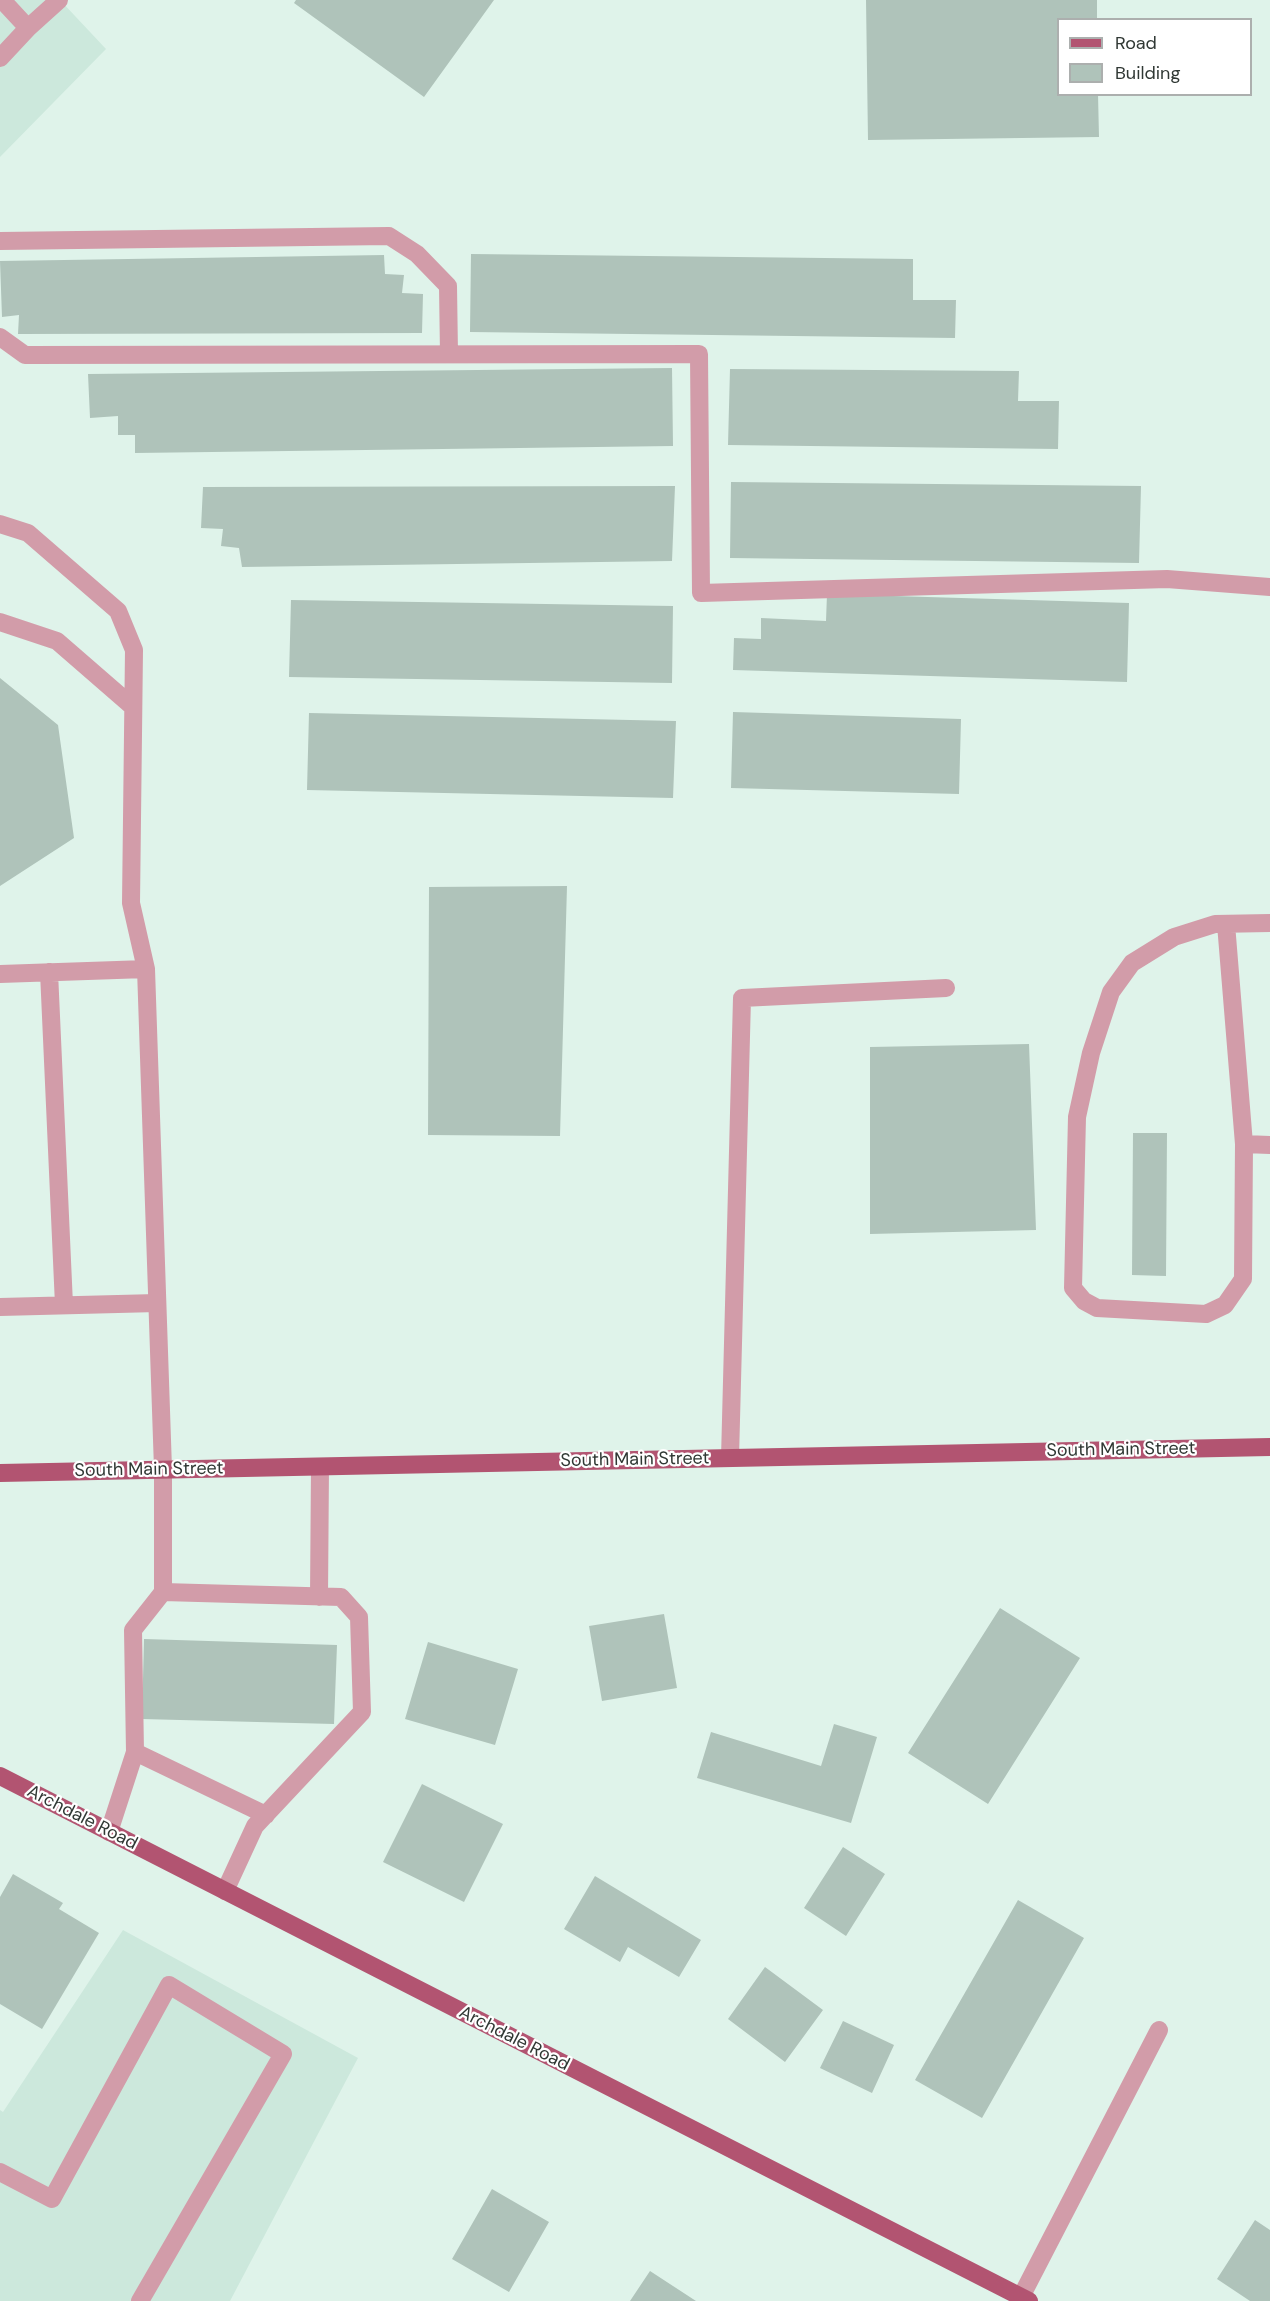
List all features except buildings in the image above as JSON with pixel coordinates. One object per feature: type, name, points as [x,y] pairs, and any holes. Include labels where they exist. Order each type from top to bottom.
[{"type":"main road","name":"South Main Street","points":[[0,1473],[1270,1447]]},
{"type":"main road","name":"Archdale Road","points":[[0,1776],[1025,2299]]},
{"type":"lane","points":[[2,0],[28,28]]},
{"type":"lane","points":[[0,58],[58,0]]},
{"type":"lane","points":[[0,241],[389,236],[417,255],[448,286],[449,354]]},
{"type":"lane","points":[[0,337],[25,355],[699,354],[701,593],[1167,579],[1270,587]]},
{"type":"lane","points":[[0,524],[27,533],[118,611],[134,650],[131,903],[146,969],[163,1470],[164,1592],[133,1630],[135,1752],[109,1832]]},
{"type":"lane","points":[[0,622],[57,641],[134,708]]},
{"type":"lane","points":[[1226,924],[1244,1144],[1243,1279],[1225,1305],[1206,1314],[1097,1308],[1084,1301],[1073,1288],[1077,1117],[1091,1053],[1111,992],[1132,963],[1174,937],[1215,924],[1270,923]]},
{"type":"lane","points":[[0,974],[146,969]]},
{"type":"lane","points":[[49,972],[64,1305]]},
{"type":"lane","points":[[730,1458],[742,998],[946,988]]},
{"type":"lane","points":[[1244,1144],[1270,1145]]},
{"type":"lane","points":[[0,1307],[157,1303]]},
{"type":"lane","points":[[319,1597],[320,1467]]},
{"type":"lane","points":[[164,1592],[341,1597],[359,1617],[362,1712],[255,1826],[225,1891]]},
{"type":"lane","points":[[135,1752],[266,1815]]},
{"type":"lane","points":[[0,2172],[52,2199],[169,1985],[283,2054],[140,2301]]},
{"type":"lane","points":[[1025,2299],[1159,2030]]},
{"type":"shaded area","points":[[0,0],[60,0],[106,49],[0,157]]},
{"type":"shaded area","points":[[123,1930],[358,2058],[230,2301],[0,2301],[0,2110],[3,2112]]}]
